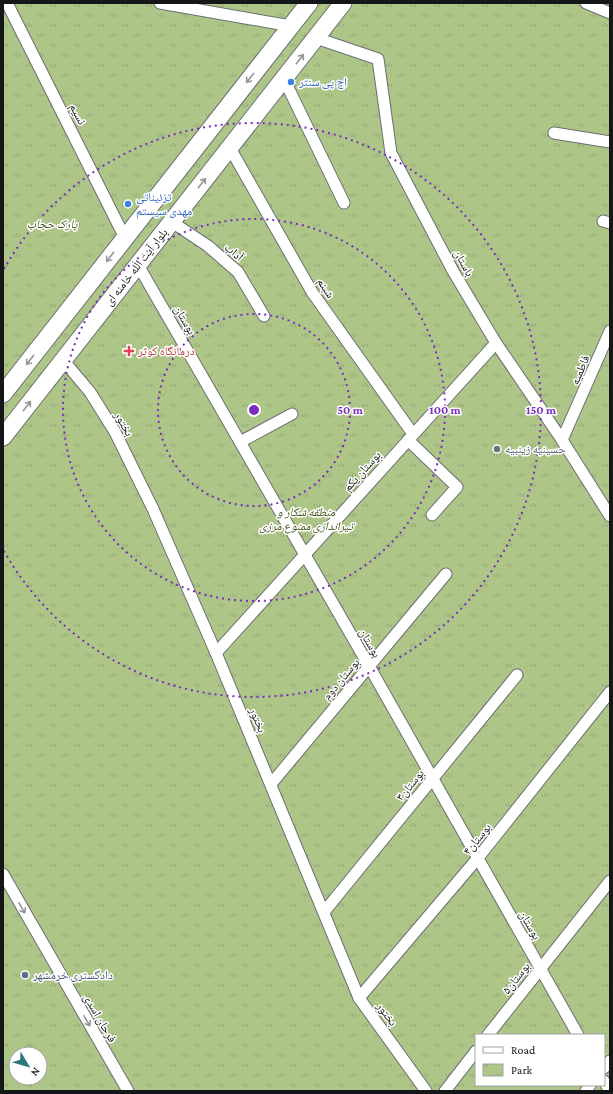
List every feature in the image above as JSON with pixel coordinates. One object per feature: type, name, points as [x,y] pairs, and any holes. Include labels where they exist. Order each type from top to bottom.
[{"type":"main road","points":[[3,394],[309,3]]},
{"type":"main road","name":"بلوار آیت الله خامنه ای","points":[[3,437],[343,3]]},
{"type":"street","name":"نسیم","points":[[7,3],[125,238]]},
{"type":"street","points":[[586,3],[610,13]]},
{"type":"street","points":[[165,4],[291,26]]},
{"type":"street","name":"باستان","points":[[316,38],[378,59],[391,153],[453,271],[496,343],[562,440],[610,516]]},
{"type":"street","points":[[284,79],[344,203]]},
{"type":"street","points":[[554,133],[610,142]]},
{"type":"street","name":"شبنم","points":[[230,148],[312,292],[411,437],[457,487],[432,515]]},
{"type":"street","name":"آداب","points":[[172,222],[208,246],[238,272],[264,316]]},
{"type":"street","name":"بوستان","points":[[138,265],[369,666],[577,1034]]},
{"type":"street","name":"فاطمیه","points":[[562,440],[609,337]]},
{"type":"street","name":"بوستان یکم","points":[[216,653],[496,343]]},
{"type":"street","name":"بختور","points":[[63,360],[90,392],[115,432],[153,509],[216,653],[359,998],[426,1091]]},
{"type":"street","points":[[240,442],[292,414]]},
{"type":"street","name":"بوستان دوم","points":[[271,784],[446,574]]},
{"type":"street","name":"بوستان۳","points":[[324,912],[517,675]]},
{"type":"street","name":"بوستان۴","points":[[359,998],[477,859],[610,692]]},
{"type":"street","name":"فرحان اسدی","points":[[4,878],[128,1091]]},
{"type":"street","name":"بوستان۵","points":[[489,1034],[610,881]]},
{"type":"street","points":[[445,1091],[475,1052]]},
{"type":"green space","name":"منطقه شکار و تیراندازی ممنوع مرزی","points":[[3,3],[610,3],[610,1091],[3,1091]]},
{"type":"place","name":"اچ پی سنتر","points":[[291,82]]},
{"type":"place","name":"تزئیناتی مهدی سیستم","points":[[128,204]]},
{"type":"place","name":"درمانگاه کوثر","points":[[129,351]]},
{"type":"place","name":"حسینیه زینبیه","points":[[497,449]]},
{"type":"place","name":"دادگستری خرمشهر","points":[[25,975]]},
{"type":"park label","name":"پارک حجاب","points":[[52,224]]}]
